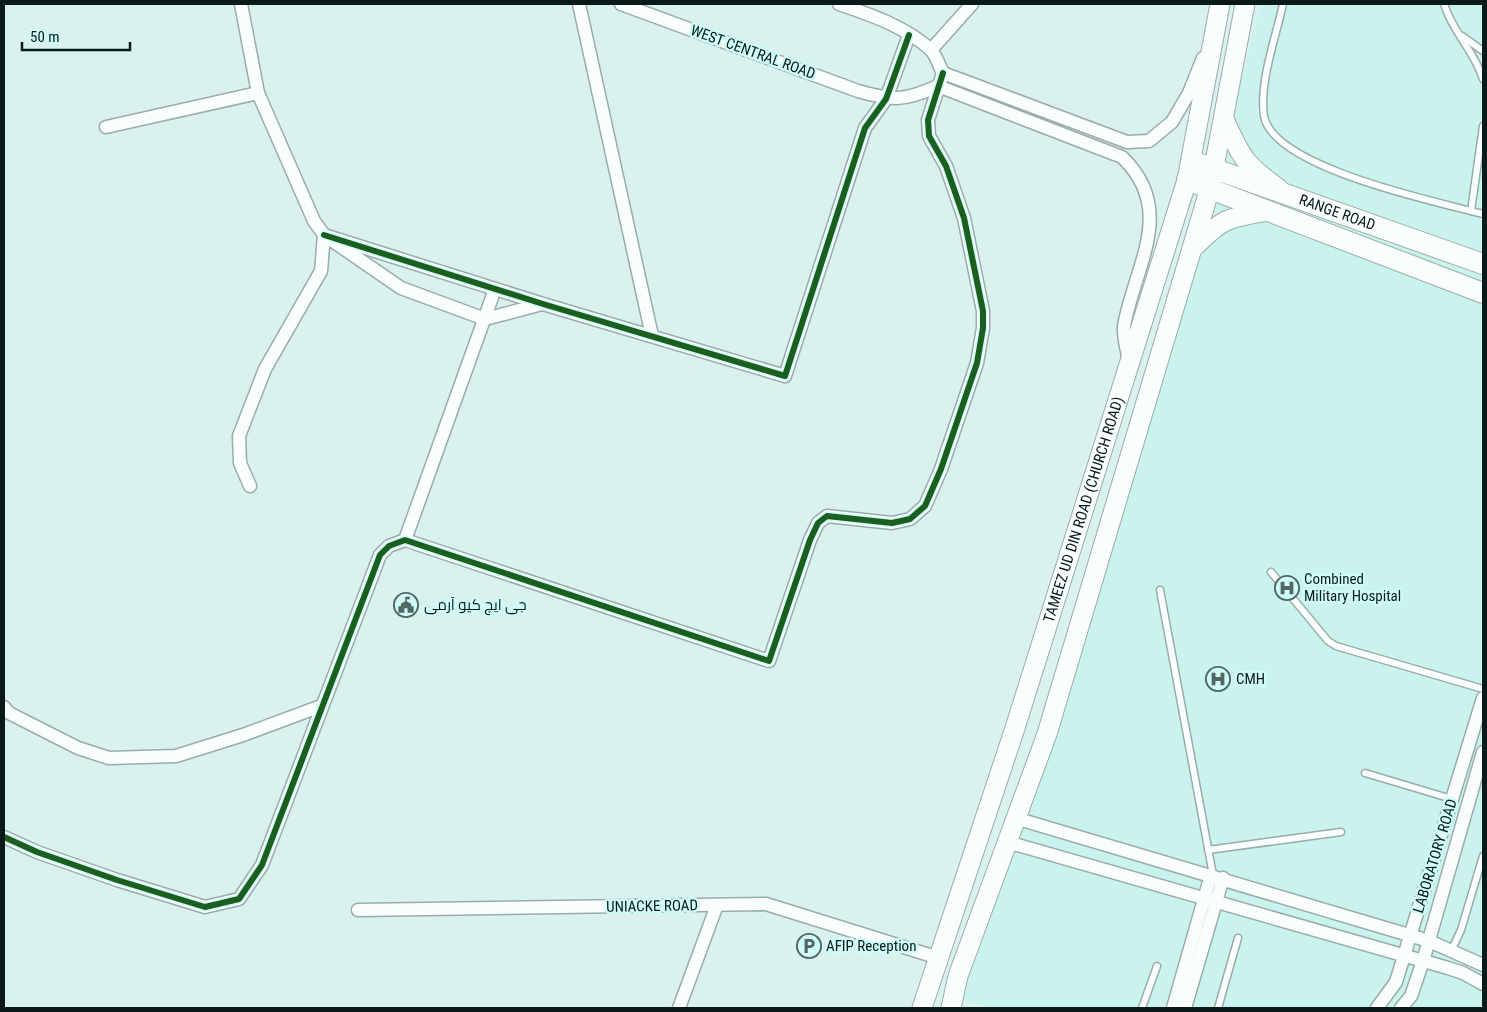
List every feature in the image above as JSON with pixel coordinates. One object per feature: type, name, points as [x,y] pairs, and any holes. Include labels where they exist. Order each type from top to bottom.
[{"type":"main road","name":"TAMEEZ UD DIN ROAD (CHURCH ROAD)","points":[[922,1008],[1015,728],[1187,180],[1220,4]]},
{"type":"main road","name":"TAMEEZ UD DIN ROAD (CHURCH ROAD)","points":[[951,1008],[958,976],[1047,734],[1210,188],[1245,4]]},
{"type":"main road","points":[[1224,119],[1241,157],[1254,171],[1282,191]]},
{"type":"main road","name":"RANGE ROAD","points":[[1192,161],[1282,191],[1483,264]]},
{"type":"main road","points":[[1187,180],[1483,292]]},
{"type":"main road","points":[[1192,248],[1216,225],[1229,218],[1269,211]]},
{"type":"main road","points":[[1015,728],[1047,734]]},
{"type":"street","points":[[241,4],[258,93],[310,212],[324,234],[401,288],[485,319],[543,304]]},
{"type":"street","points":[[579,4],[652,336]]},
{"type":"street","name":"WEST CENTRAL ROAD","points":[[622,4],[858,91],[886,99],[914,97],[938,86]]},
{"type":"street","points":[[4,837],[37,852],[117,880],[205,907],[239,899],[262,865],[380,555],[390,546],[405,540],[769,661],[810,540],[818,523],[827,516],[892,523],[910,519],[926,506],[942,469],[977,363],[983,328],[983,310],[964,218],[946,166],[929,136],[928,120],[942,73],[931,50],[909,35],[888,21],[839,4]]},
{"type":"street","points":[[931,50],[972,4]]},
{"type":"street","points":[[942,73],[1127,142],[1149,141],[1172,122],[1189,93],[1203,59],[1213,4]]},
{"type":"street","points":[[324,234],[543,304],[785,376],[865,128],[886,99],[909,35]]},
{"type":"street","points":[[938,86],[1122,157],[1135,170],[1145,190],[1151,227],[1124,328],[1129,363]]},
{"type":"street","points":[[106,127],[258,93]]},
{"type":"street","points":[[250,486],[240,464],[239,436],[265,368],[321,270],[324,234]]},
{"type":"street","points":[[405,540],[495,289]]},
{"type":"street","name":"LABORATORY ROAD","points":[[1377,1008],[1396,982],[1483,698]]},
{"type":"street","points":[[4,706],[9,713],[78,748],[109,758],[176,756],[243,735],[321,706]]},
{"type":"street","name":"LABORATORY ROAD","points":[[1401,1008],[1411,996],[1423,960],[1483,752]]},
{"type":"street","points":[[1015,818],[1429,941],[1452,949],[1483,965]]},
{"type":"street","points":[[1007,842],[1423,960],[1462,972],[1483,984]]},
{"type":"street","points":[[1185,1008],[1215,876]]},
{"type":"street","points":[[1173,1008],[1210,900]]},
{"type":"street","name":"UNIACKE ROAD","points":[[358,910],[766,904],[939,958]]},
{"type":"street","points":[[679,1008],[717,905]]},
{"type":"lane","points":[[1283,4],[1263,93],[1264,118],[1276,136],[1296,151],[1346,176],[1483,214]]},
{"type":"lane","points":[[1444,4],[1451,25],[1483,51]]},
{"type":"lane","points":[[1460,34],[1480,68],[1483,79]]},
{"type":"lane","points":[[1470,211],[1483,126]]},
{"type":"lane","points":[[1271,572],[1328,641],[1336,646],[1483,689]]},
{"type":"lane","points":[[1160,590],[1208,850],[1215,876]]},
{"type":"lane","points":[[1366,773],[1452,799]]},
{"type":"lane","points":[[1208,850],[1341,832]]},
{"type":"lane","points":[[1452,949],[1461,930],[1483,856]]},
{"type":"lane","points":[[1218,1008],[1238,938]]},
{"type":"lane","points":[[1142,1008],[1157,966]]},
{"type":"shaded area","name":"Combined Military Hospital","points":[[1261,4],[1483,4],[1483,1008],[989,1008],[954,997],[1176,333]]},
{"type":"cycle path","points":[[324,235],[543,304],[785,376],[865,128],[886,99],[909,35]]},
{"type":"cycle path","points":[[4,837],[37,852],[117,880],[205,907],[239,899],[262,865],[380,555],[389,546],[405,540],[769,661],[810,540],[818,523],[827,516],[892,523],[910,519],[925,506],[941,469],[977,363],[983,328],[983,311],[964,218],[946,166],[929,136],[928,120],[943,73]]},
{"type":"place","name":"Combined Military Hospital","points":[[1287,588]]},
{"type":"place","name":"جی ایچ کیو آرمی","points":[[406,605]]},
{"type":"place","name":"CMH","points":[[1218,679]]},
{"type":"place","name":"AFIP Reception","points":[[809,946]]}]
